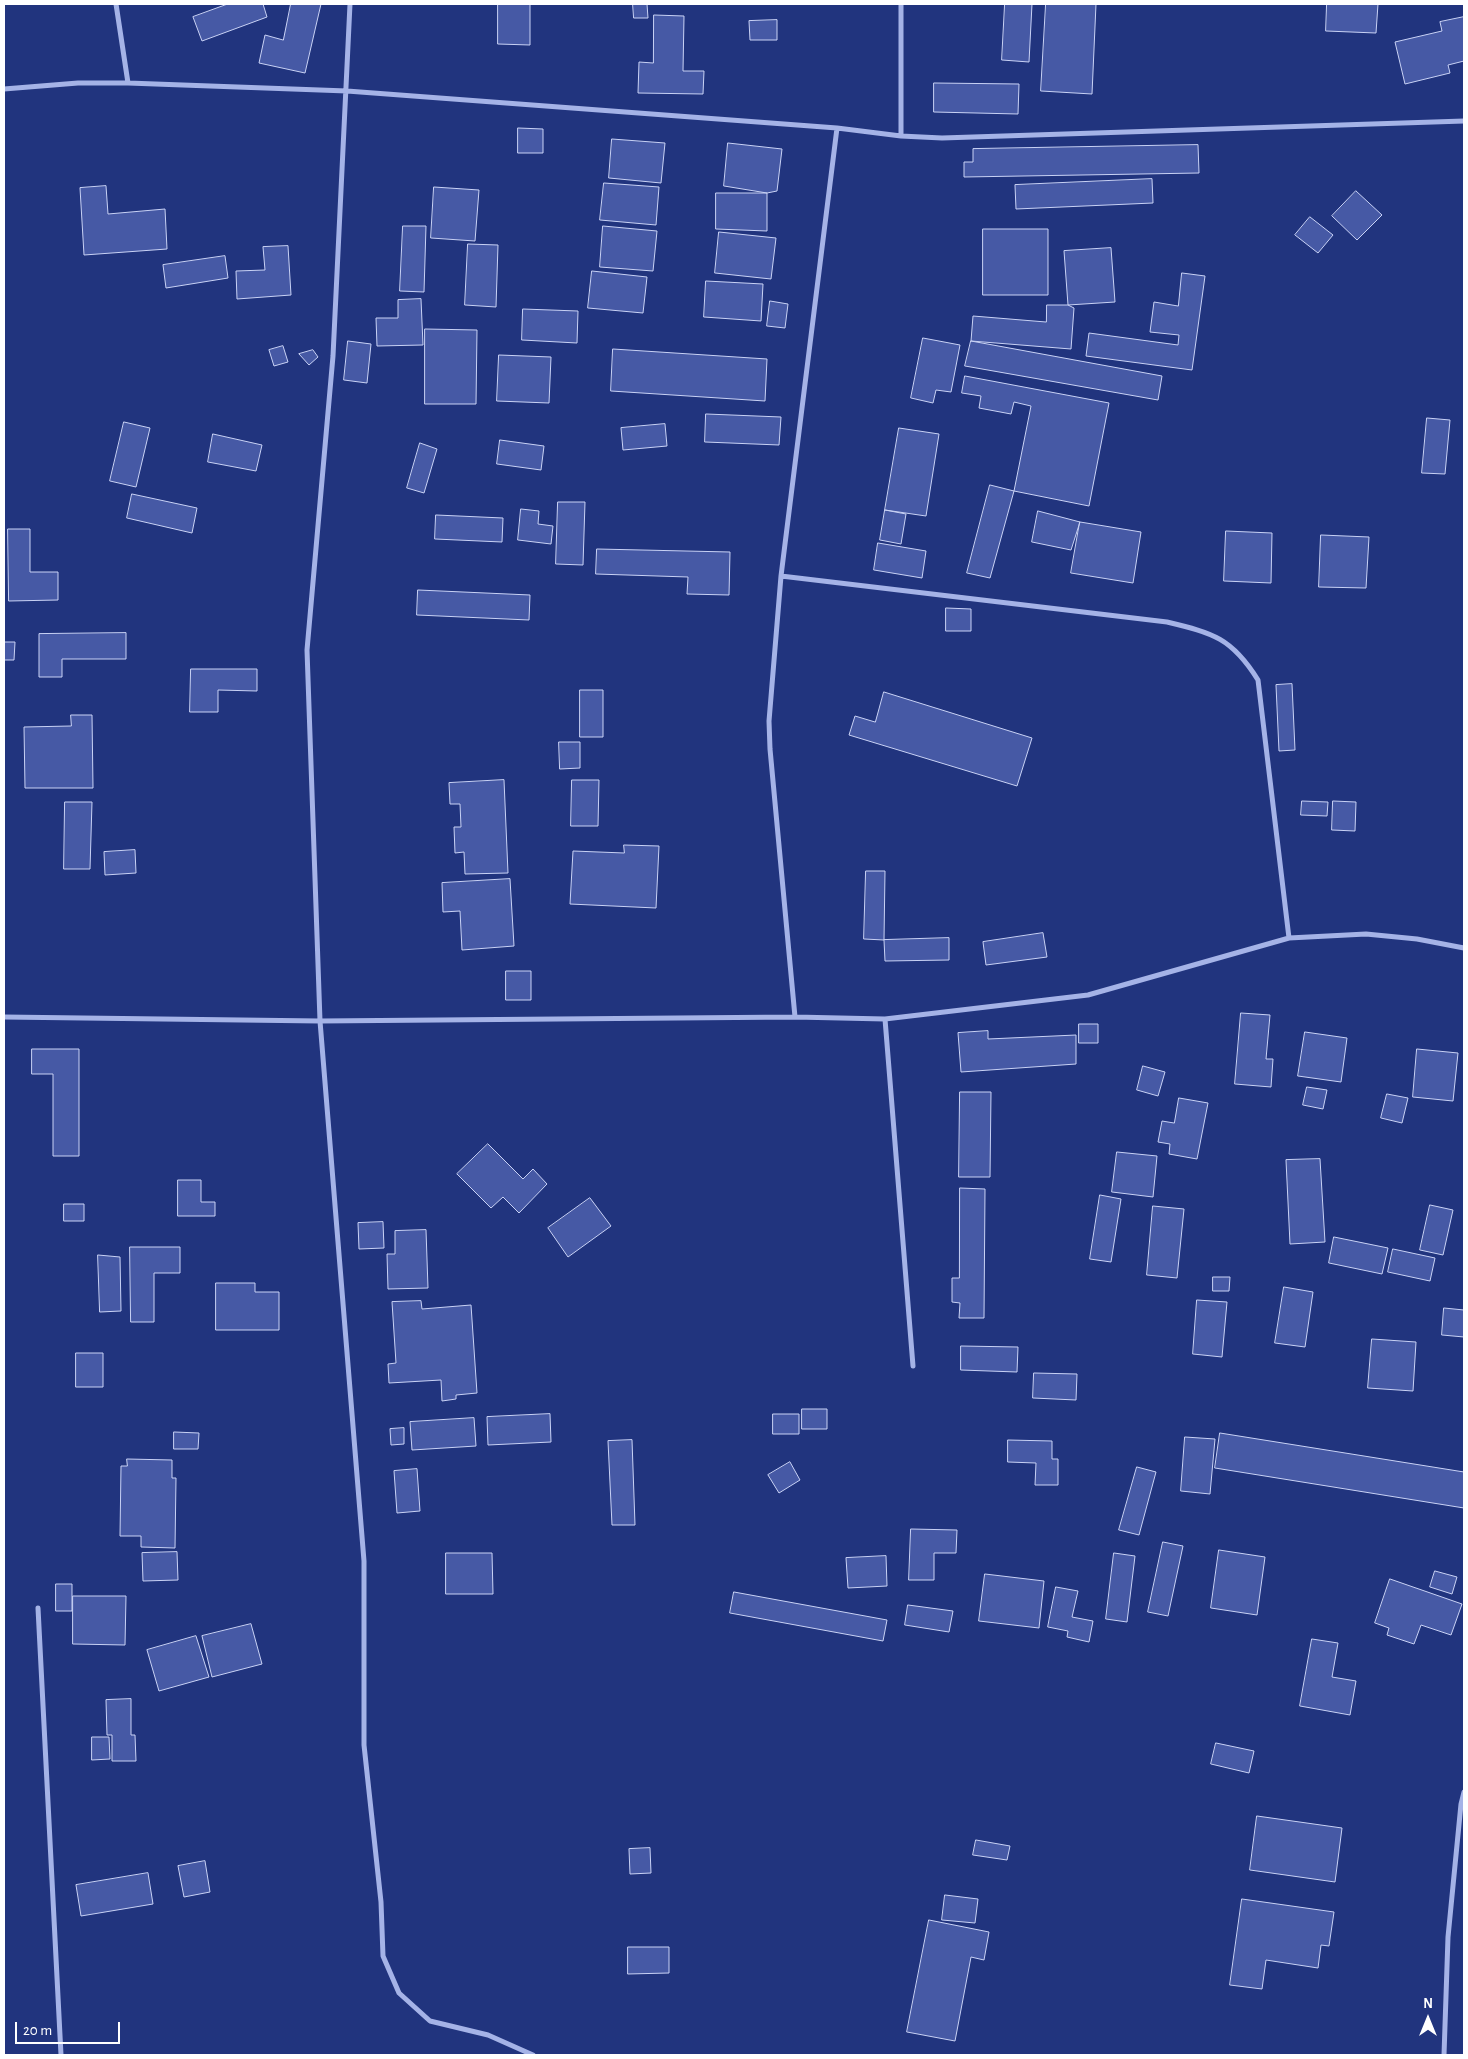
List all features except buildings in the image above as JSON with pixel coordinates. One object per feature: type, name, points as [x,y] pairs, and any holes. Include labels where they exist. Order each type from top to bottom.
[{"type":"street","points":[[116,4],[128,83]]},
{"type":"street","points":[[350,4],[333,356],[308,650],[320,1020],[364,1561],[364,1745],[381,1902],[383,1956],[399,1993],[430,2021],[488,2034],[533,2055]]},
{"type":"street","points":[[901,4],[901,136]]},
{"type":"street","points":[[4,89],[78,83],[128,83],[346,91],[837,128],[901,136],[942,138],[1464,121]]},
{"type":"street","points":[[795,1017],[769,721],[781,576],[837,128]]},
{"type":"street","points":[[781,576],[1167,622],[1192,628],[1226,642],[1243,657],[1258,680],[1289,938]]},
{"type":"street","points":[[4,1017],[320,1020],[795,1017],[885,1019],[1088,995],[1289,938],[1366,934],[1417,939],[1464,948]]},
{"type":"street","points":[[885,1019],[913,1366]]},
{"type":"street","points":[[38,1608],[61,2055]]},
{"type":"street","points":[[1444,2055],[1448,1938],[1461,1804],[1464,1792]]}]
